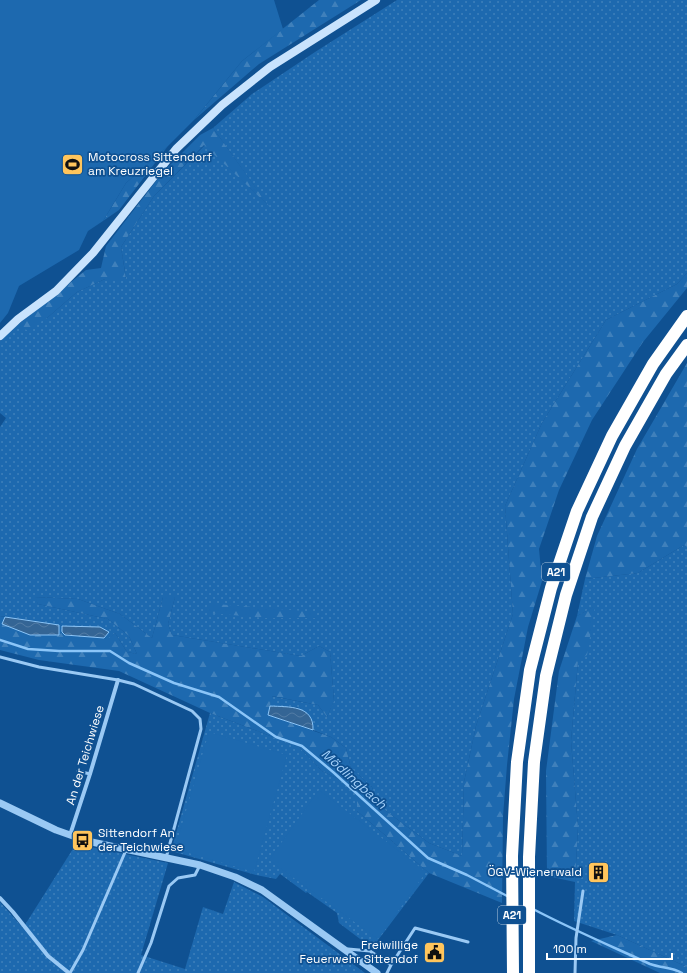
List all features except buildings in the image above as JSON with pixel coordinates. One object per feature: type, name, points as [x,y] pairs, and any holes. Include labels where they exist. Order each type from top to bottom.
[{"type":"highway","name":"A21","points":[[513,973],[512,856],[517,762],[530,670],[551,588],[577,511],[612,436],[653,364],[687,316]]},
{"type":"highway","name":"A21","points":[[528,973],[529,857],[534,762],[546,676],[566,595],[592,517],[625,446],[666,374],[687,345]]},
{"type":"main road","points":[[0,336],[18,319],[56,291],[93,254],[176,149],[222,105],[270,67],[376,0]]},
{"type":"street","name":"An der Teichwiese","points":[[70,835],[118,680]]},
{"type":"street","points":[[0,803],[56,830],[87,841],[200,865],[235,877],[262,890],[377,973]]},
{"type":"street","points":[[0,898],[14,912],[48,956],[70,973]]},
{"type":"lane","points":[[0,657],[39,667],[134,684],[192,711],[200,720],[201,729],[166,858]]},
{"type":"lane","points":[[78,771],[90,774]]},
{"type":"lane","points":[[70,973],[83,950],[126,850]]},
{"type":"lane","points":[[138,973],[151,943],[169,886],[178,878],[196,874],[200,865]]},
{"type":"lane","points":[[575,973],[576,938],[583,891]]},
{"type":"lane","points":[[387,973],[415,928],[468,942]]},
{"type":"lane","points":[[345,949],[370,951],[391,965]]},
{"type":"green space","name":"Motocross Sittendorf am Kreuzriegel","points":[[0,0],[274,0],[283,29],[242,61],[194,120],[168,146],[126,183],[103,221],[88,231],[79,250],[19,286],[8,313],[0,323]]},
{"type":"green space","points":[[319,0],[361,0],[259,64],[194,120],[242,61]]},
{"type":"green space","points":[[397,0],[687,0],[687,273],[677,284],[606,320],[542,423],[505,506],[513,614],[476,726],[464,782],[462,856],[429,843],[378,805],[372,787],[351,768],[346,748],[331,737],[313,730],[313,722],[297,707],[270,706],[271,696],[318,705],[327,717],[334,700],[330,652],[319,646],[301,656],[172,635],[168,624],[175,597],[163,597],[152,638],[120,614],[78,599],[35,597],[38,604],[108,619],[129,636],[137,654],[127,652],[115,633],[108,640],[104,638],[109,632],[62,626],[62,632],[59,635],[43,622],[0,616],[0,427],[6,418],[0,413],[0,341],[15,327],[47,318],[77,292],[105,279],[126,278],[121,247],[154,196],[205,145],[267,204],[213,128],[252,94]]},
{"type":"green space","points":[[213,128],[269,206],[204,145],[154,196],[121,247],[126,279],[105,279],[77,292],[47,318],[27,330],[15,327],[86,270],[101,268],[106,246],[163,172],[200,135]]},
{"type":"green space","points":[[168,146],[119,210],[103,221],[126,183]]},
{"type":"green space","points":[[687,273],[687,288],[643,342],[592,420],[559,490],[539,549],[542,581],[528,627],[514,699],[507,765],[503,816],[502,903],[429,873],[357,811],[357,788],[322,771],[299,747],[210,713],[119,671],[39,660],[0,650],[0,616],[5,617],[2,624],[59,635],[62,632],[65,635],[108,639],[115,633],[127,652],[137,654],[129,636],[108,619],[38,604],[34,597],[78,599],[120,614],[152,638],[163,597],[175,597],[168,624],[172,635],[301,656],[319,646],[330,652],[334,701],[327,717],[318,705],[272,696],[268,715],[331,737],[346,748],[351,768],[372,787],[378,805],[429,843],[462,856],[464,782],[476,726],[513,614],[505,506],[542,423],[606,320],[677,284]]},
{"type":"green space","points":[[687,363],[687,547],[684,545],[638,573],[585,579],[597,536],[637,449]]},
{"type":"green space","points":[[684,545],[687,547],[687,967],[617,935],[574,921],[578,827],[571,741],[578,661],[594,607],[577,616],[585,579],[638,573]]},
{"type":"green space","points":[[215,604],[316,612],[315,618],[265,618],[211,613],[203,608]]},
{"type":"green space","points":[[595,606],[587,655],[578,661],[571,741],[578,827],[575,882],[547,876],[546,771],[559,671],[577,616]]},
{"type":"green space","points":[[210,713],[299,747],[322,771],[357,788],[357,811],[429,873],[372,948],[339,923],[337,913],[280,874],[276,879],[256,875],[171,851]]},
{"type":"green space","points":[[209,732],[287,755],[254,872],[175,849]]},
{"type":"green space","points":[[319,790],[426,872],[378,939],[269,860]]},
{"type":"green space","points":[[76,844],[168,863],[141,955],[185,969],[203,907],[223,914],[234,882],[263,897],[365,973],[0,973],[0,902],[23,928]]},
{"type":"green space","points":[[617,935],[687,967],[687,973],[660,973],[591,941]]},
{"type":"water","points":[[5,617],[59,625],[59,635],[30,635],[2,624]]},
{"type":"water","points":[[62,626],[100,627],[109,632],[104,638],[65,635],[62,632]]},
{"type":"water","points":[[270,706],[292,707],[305,712],[312,722],[313,730],[268,715]]},
{"type":"waterway","name":"Mödlingbach","points":[[0,640],[28,649],[59,651],[110,651],[129,663],[174,683],[219,697],[276,737],[302,746],[428,858],[467,875],[509,897]]},
{"type":"waterway","name":"Mödlingbach","points":[[533,909],[650,964],[682,973]]},
{"type":"place","name":"Motocross Sittendorf am Kreuzriegel","points":[[73,164]]},
{"type":"place","name":"Sittendorf An der Teichwiese","points":[[83,840]]},
{"type":"place","name":"ÖGV-Wienerwald","points":[[598,872]]},
{"type":"place","name":"Freiwillige Feuerwehr Sittendof","points":[[434,952]]}]
